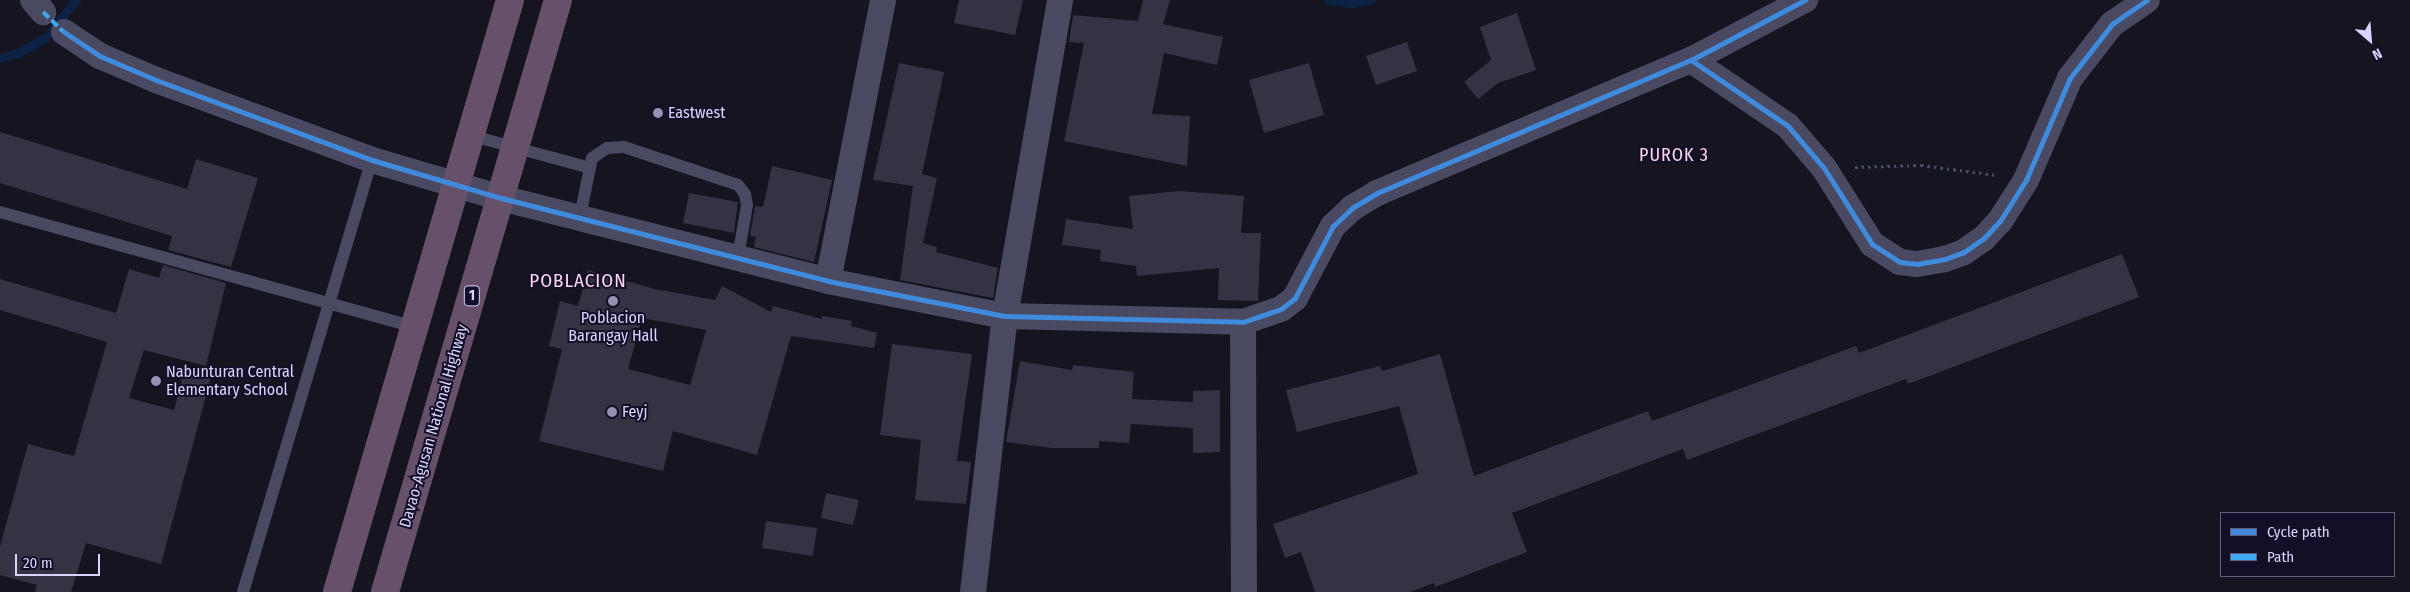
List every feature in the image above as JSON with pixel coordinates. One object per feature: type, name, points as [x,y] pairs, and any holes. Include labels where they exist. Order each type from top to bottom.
[{"type":"highway","points":[[337,592],[412,326],[458,184],[470,135],[510,0]]},
{"type":"highway","name":"Davao-Agusan National Highway","points":[[385,592],[558,0]]},
{"type":"street","points":[[828,281],[883,0]]},
{"type":"street","points":[[973,592],[1005,316],[1060,0]]},
{"type":"street","points":[[64,32],[100,56],[156,80],[372,160],[501,198],[580,216],[828,281],[1005,316],[1243,322],[1281,309],[1295,298],[1333,226],[1352,208],[1378,193],[1691,60],[1805,0]]},
{"type":"street","points":[[1691,60],[1788,126],[1824,168],[1872,244],[1900,262],[1917,264],[1946,259],[1984,238],[2015,201],[2026,180],[2057,104],[2088,50],[2112,24],[2147,0]]},
{"type":"street","points":[[1243,322],[1244,592]]},
{"type":"lane","points":[[470,135],[514,150],[587,167]]},
{"type":"lane","points":[[580,216],[587,167],[598,153],[616,146],[734,182],[745,194],[747,205],[738,257]]},
{"type":"lane","points":[[243,592],[372,160]]},
{"type":"lane","points":[[0,212],[412,326]]},
{"type":"path","points":[[1824,168],[1921,165],[2026,180]]},
{"type":"building","points":[[959,0],[1023,0],[1015,35],[954,23]]},
{"type":"building","points":[[1143,0],[1170,0],[1163,24],[1223,37],[1217,65],[1164,53],[1152,114],[1190,116],[1187,166],[1064,141],[1084,43],[1069,42],[1073,15],[1138,21]]},
{"type":"building","points":[[1517,13],[1536,70],[1498,83],[1478,99],[1464,82],[1491,60],[1480,27]]},
{"type":"building","points":[[1407,42],[1417,71],[1376,85],[1366,56]]},
{"type":"building","points":[[899,63],[944,72],[922,174],[937,178],[923,243],[937,247],[936,252],[998,268],[993,298],[900,280],[913,186],[873,180]]},
{"type":"building","points":[[1309,63],[1324,115],[1264,133],[1249,80]]},
{"type":"building","points":[[0,132],[187,189],[196,159],[258,178],[231,267],[168,250],[172,236],[0,183]]},
{"type":"building","points":[[772,166],[832,180],[814,262],[754,247],[756,237],[750,236],[755,206],[763,207]]},
{"type":"building","points":[[1180,191],[1244,196],[1241,233],[1261,233],[1258,301],[1218,300],[1219,268],[1137,276],[1136,266],[1100,261],[1101,250],[1062,245],[1066,219],[1133,229],[1129,196]]},
{"type":"building","points":[[689,193],[738,202],[734,233],[683,223]]},
{"type":"building","points":[[2122,254],[2139,297],[1908,384],[1906,379],[1687,460],[1683,449],[1512,513],[1527,552],[1435,587],[1434,583],[1410,592],[1315,592],[1301,552],[1285,558],[1273,524],[1418,474],[1399,406],[1297,432],[1286,390],[1380,366],[1382,371],[1440,354],[1474,476],[1648,411],[1652,421],[1856,346],[1859,353]]},
{"type":"building","points":[[163,265],[226,283],[206,366],[144,350],[129,398],[174,410],[184,370],[211,377],[161,564],[86,543],[71,592],[35,592],[37,585],[0,575],[0,546],[28,444],[74,456],[107,342],[0,310],[0,279],[116,313],[129,269],[159,278]]},
{"type":"building","points":[[588,270],[655,289],[715,300],[722,286],[771,312],[773,306],[822,319],[822,316],[852,321],[851,326],[877,333],[874,348],[791,336],[757,455],[673,431],[663,471],[539,441],[562,349],[549,346],[560,301],[578,306]],"holes":[[[642,318],[706,330],[690,385],[628,369]]]},
{"type":"building","points":[[892,344],[972,354],[957,461],[971,462],[966,504],[915,500],[921,440],[880,435]]},
{"type":"building","points":[[1020,361],[1072,370],[1073,365],[1134,372],[1132,399],[1193,402],[1193,391],[1220,390],[1220,452],[1193,453],[1193,428],[1131,424],[1129,443],[1099,441],[1099,448],[1052,448],[1006,442]]},
{"type":"building","points":[[826,493],[859,500],[853,525],[821,518]]},
{"type":"building","points":[[766,521],[817,528],[813,556],[762,548]]},
{"type":"waterway","points":[[0,58],[18,53],[46,37],[76,0]]},
{"type":"waterway","points":[[1329,0],[1350,3],[1371,0]]},
{"type":"marked path","points":[[43,12],[64,32]]},
{"type":"cycle path","points":[[64,32],[100,56],[156,80],[372,160],[501,198],[828,281],[1005,316],[1243,322],[1281,309],[1295,298],[1333,226],[1352,208],[1377,193],[1691,60],[1805,0]]},
{"type":"cycle path","points":[[1691,60],[1788,126],[1824,168],[1872,244],[1900,262],[1917,264],[1945,259],[1964,252],[1984,238],[2000,221],[2026,180],[2070,78],[2112,24],[2147,0]]},
{"type":"place","name":"Eastwest","points":[[658,113]]},
{"type":"place","name":"Poblacion Barangay Hall","points":[[613,301]]},
{"type":"place","name":"Nabunturan Central Elementary School","points":[[156,381]]},
{"type":"place","name":"Feyj","points":[[612,412]]},
{"type":"district","name":"PUROK 3","points":[[1674,155]]},
{"type":"district","name":"POBLACION","points":[[578,281]]}]
